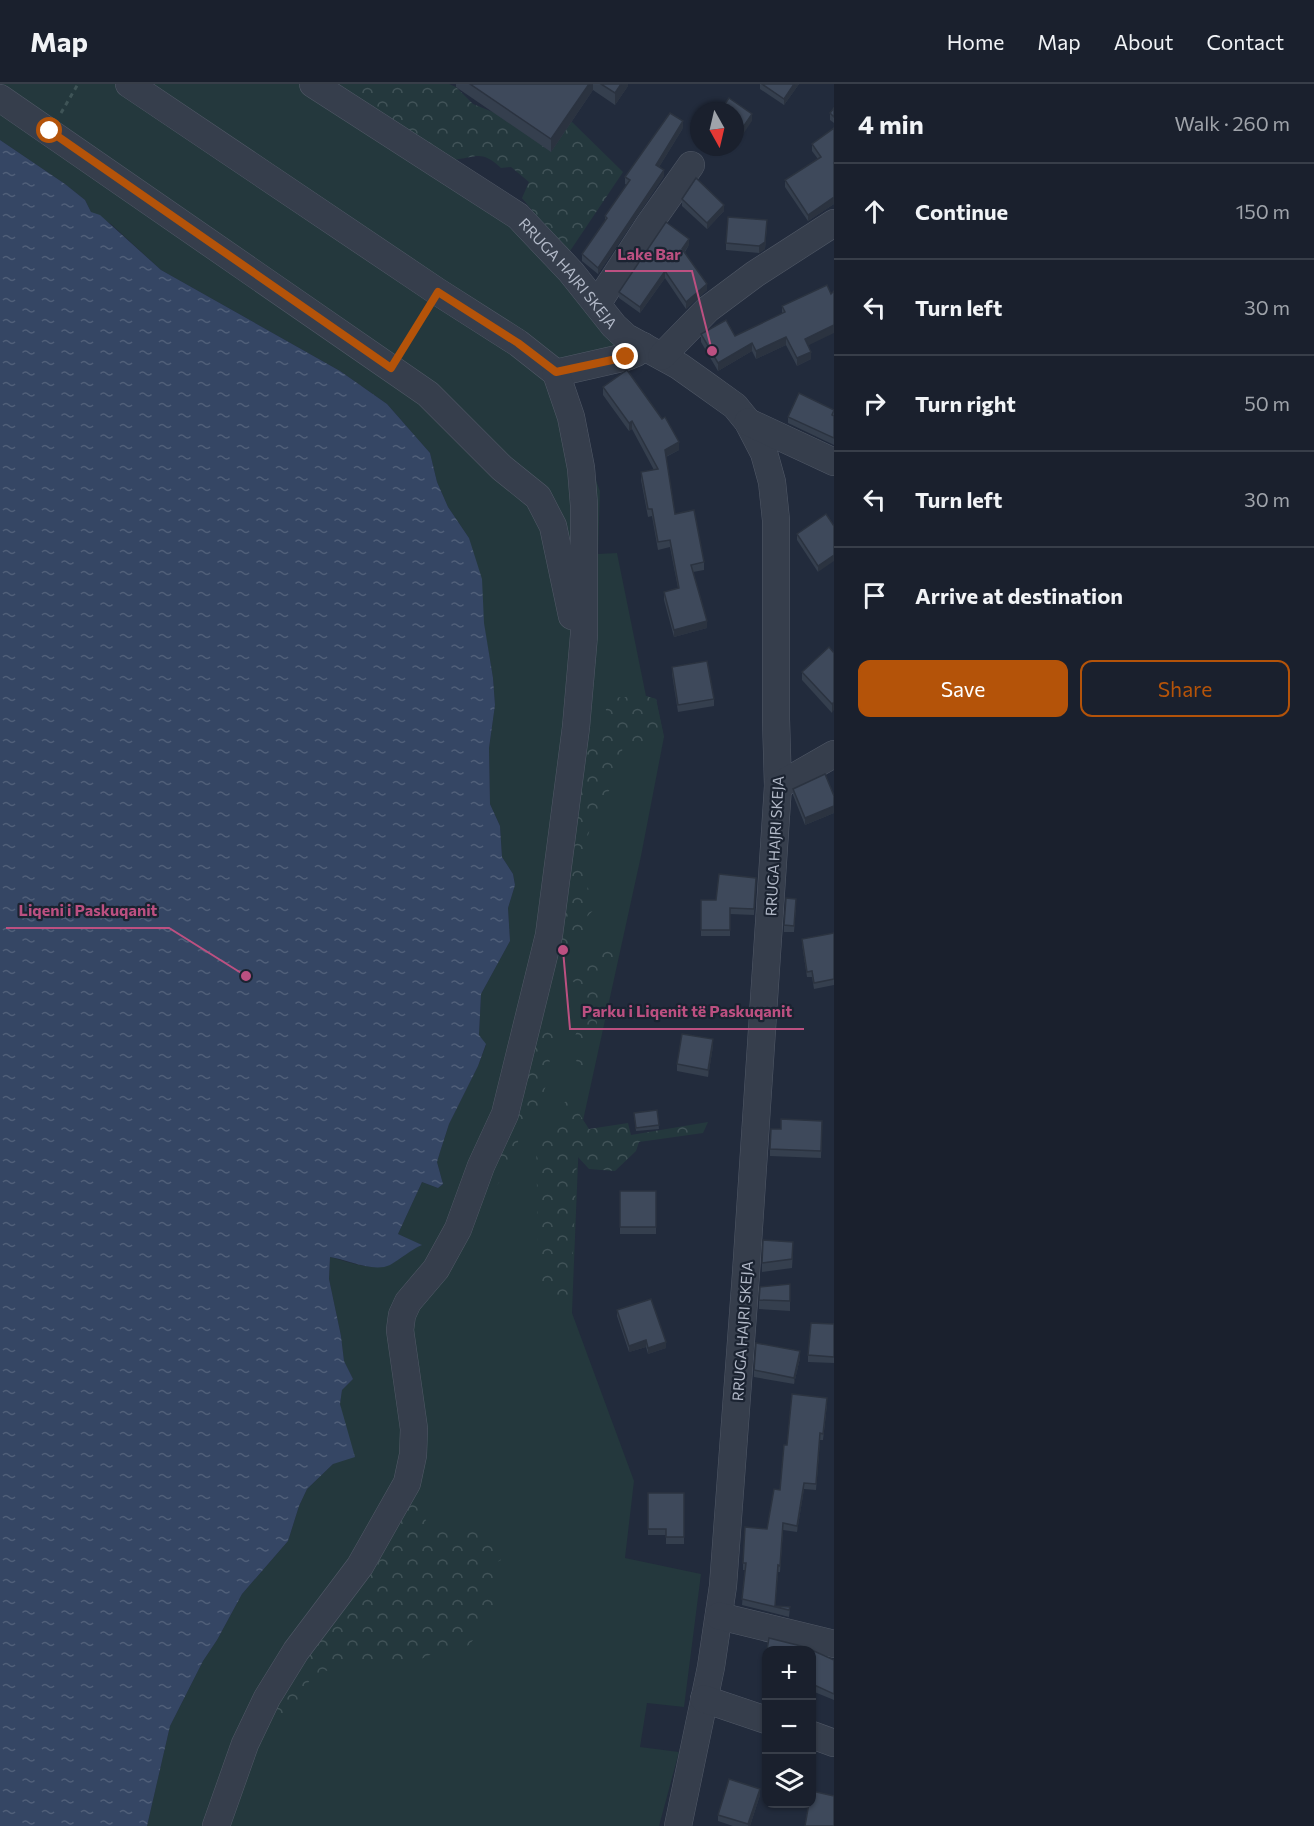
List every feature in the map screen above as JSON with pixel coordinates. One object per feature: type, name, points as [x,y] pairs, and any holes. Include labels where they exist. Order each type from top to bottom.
[{"type":"street","points":[[129,84],[438,292],[518,343],[556,372],[571,417],[581,468],[584,533],[584,635],[576,727],[549,936],[505,1114],[458,1229],[436,1269],[408,1302],[402,1315],[400,1330],[414,1429],[413,1455],[407,1483],[360,1566],[296,1651],[267,1698],[245,1744],[216,1826]]},
{"type":"street","name":"RRUGA HAJRI SKEJA","points":[[313,84],[518,216],[571,272],[620,331],[644,353],[679,366],[735,406],[748,422],[764,453],[772,483],[776,520],[778,786],[746,1274],[723,1586],[709,1700],[678,1826]]},
{"type":"street","points":[[0,98],[428,394],[502,468],[538,497],[553,526],[570,613],[584,635]]},
{"type":"street","points":[[597,304],[691,165]]},
{"type":"street","points":[[556,372],[644,353],[755,274],[834,223]]},
{"type":"street","points":[[748,422],[834,462]]},
{"type":"street","points":[[778,786],[834,754]]},
{"type":"street","points":[[719,1616],[834,1644]]},
{"type":"street","points":[[696,1826],[709,1700],[762,1719]]},
{"type":"street","points":[[816,1737],[834,1743]]},
{"type":"path","points":[[50,131],[78,84]]},
{"type":"path","points":[[391,368],[438,292]]},
{"type":"green space","points":[[0,84],[299,84],[390,146],[518,227],[618,348],[573,378],[580,439],[600,491],[598,554],[617,553],[646,696],[656,699],[664,737],[641,856],[579,1139],[572,1313],[634,1481],[625,1558],[701,1574],[684,1707],[647,1703],[640,1747],[679,1752],[659,1826],[147,1826],[170,1726],[203,1661],[242,1594],[288,1541],[307,1489],[333,1464],[344,1423],[340,1404],[342,1390],[353,1379],[344,1361],[329,1279],[330,1257],[358,1265],[381,1267],[421,1245],[398,1234],[422,1182],[438,1188],[443,1184],[437,1162],[449,1124],[486,1045],[479,1035],[481,994],[510,941],[508,908],[515,885],[513,874],[502,857],[500,826],[490,804],[489,748],[495,705],[493,678],[469,538],[448,507],[437,482],[430,453],[387,404],[340,371],[161,270],[111,224],[91,212],[85,200],[0,140]]},
{"type":"green space","points":[[331,84],[449,84],[456,87],[473,104],[544,133],[569,119],[623,172],[568,254],[522,198],[529,182],[511,167],[501,168],[488,158],[478,156],[452,160]]},
{"type":"green space","points":[[646,696],[656,699],[664,737],[655,739],[648,747],[622,743],[619,770],[593,821],[584,856],[585,880],[598,905],[585,919],[593,927],[578,944],[570,949],[558,951],[581,742],[613,729],[604,698]]},
{"type":"green space","points":[[615,932],[614,959],[601,983],[599,1017],[584,1048],[591,1059],[592,1072],[585,1076],[580,1070],[571,1047],[587,1004],[584,989],[572,981],[572,968],[589,957],[603,941]]},
{"type":"green space","points":[[537,1025],[545,1025],[555,1037],[548,1052],[551,1069],[540,1104],[539,1117],[522,1128],[506,1173],[487,1193],[483,1186],[530,1068]]},
{"type":"green space","points":[[574,1100],[589,1129],[628,1123],[631,1135],[708,1122],[703,1133],[639,1142],[636,1151],[615,1171],[589,1169],[577,1156],[571,1301],[539,1302],[536,1134],[558,1129],[560,1103]]},
{"type":"green space","points":[[408,1502],[416,1505],[431,1528],[453,1529],[480,1524],[501,1544],[501,1560],[493,1564],[496,1593],[488,1621],[463,1652],[434,1653],[402,1668],[345,1665],[313,1675],[277,1733],[266,1741],[261,1734],[269,1714]]},
{"type":"water","points":[[0,140],[85,200],[91,212],[100,215],[161,270],[340,371],[387,404],[430,453],[437,482],[448,507],[469,538],[482,579],[484,623],[495,705],[489,748],[490,804],[500,826],[502,857],[513,874],[515,885],[508,908],[510,941],[481,994],[479,1035],[486,1044],[478,1066],[449,1124],[437,1162],[443,1184],[438,1188],[422,1182],[398,1234],[422,1245],[383,1267],[368,1267],[330,1257],[329,1279],[344,1361],[353,1379],[342,1390],[340,1404],[355,1457],[333,1464],[307,1489],[288,1541],[242,1594],[203,1661],[170,1726],[147,1826],[0,1826]]},
{"type":"building","points":[[470,84],[589,84],[551,139]]},
{"type":"building","points":[[601,84],[621,84],[615,93]]},
{"type":"building","points":[[762,84],[794,84],[784,99]]},
{"type":"building","points":[[744,108],[752,114],[744,126]]},
{"type":"building","points":[[670,113],[683,121],[656,165],[664,170],[598,268],[582,254],[630,180],[625,177]]},
{"type":"building","points":[[834,128],[834,197],[808,215],[785,180],[821,157],[812,144]]},
{"type":"building","points":[[696,178],[724,205],[707,223],[682,199]]},
{"type":"building","points":[[728,217],[767,220],[765,242],[759,246],[726,243]]},
{"type":"building","points":[[666,222],[689,239],[682,249],[707,284],[686,302],[665,271],[640,307],[619,292]]},
{"type":"building","points":[[827,285],[831,294],[834,291],[834,325],[805,339],[811,352],[797,358],[786,337],[756,351],[752,343],[718,363],[701,334],[726,320],[735,336],[785,312],[782,306]]},
{"type":"building","points":[[627,370],[662,419],[665,417],[679,442],[665,450],[675,514],[694,510],[704,562],[691,565],[707,621],[674,630],[664,592],[679,588],[670,540],[658,542],[652,509],[648,509],[641,472],[658,469],[632,421],[629,423],[603,387]]},
{"type":"building","points":[[799,393],[834,410],[832,415],[834,416],[834,438],[788,417]]},
{"type":"building","points":[[826,514],[834,526],[834,555],[818,566],[797,534]]},
{"type":"building","points":[[829,647],[834,653],[834,702],[832,704],[802,672]]},
{"type":"building","points":[[707,661],[714,699],[678,705],[672,667]]},
{"type":"building","points":[[825,774],[834,796],[834,806],[805,818],[793,789]]},
{"type":"building","points":[[719,874],[756,878],[754,909],[730,908],[730,930],[701,930],[701,900],[716,900]]},
{"type":"building","points":[[786,898],[796,899],[794,926],[784,925]]},
{"type":"building","points":[[834,933],[834,979],[814,983],[812,971],[807,972],[802,939]]},
{"type":"building","points":[[682,1034],[713,1039],[708,1070],[677,1064]]},
{"type":"building","points":[[657,1110],[659,1125],[636,1128],[634,1113]]},
{"type":"building","points":[[781,1119],[822,1121],[821,1151],[770,1149],[771,1129],[781,1129]]},
{"type":"building","points":[[620,1191],[656,1191],[656,1227],[620,1227]]},
{"type":"building","points":[[763,1240],[793,1242],[792,1259],[762,1263]]},
{"type":"building","points":[[790,1284],[790,1301],[759,1300],[760,1287]]},
{"type":"building","points":[[651,1299],[666,1342],[648,1348],[646,1340],[629,1346],[617,1310]]},
{"type":"building","points":[[811,1323],[834,1324],[834,1357],[808,1355]]},
{"type":"building","points":[[756,1343],[800,1351],[794,1378],[754,1370]]},
{"type":"building","points":[[792,1394],[827,1398],[823,1434],[820,1433],[816,1484],[804,1483],[797,1526],[783,1523],[775,1606],[790,1607],[789,1610],[742,1599],[746,1563],[743,1563],[745,1527],[767,1529],[774,1489],[780,1490]]},
{"type":"building","points":[[648,1493],[684,1493],[684,1537],[666,1537],[666,1529],[648,1529]]},
{"type":"building","points":[[769,1638],[801,1646],[768,1646]]},
{"type":"building","points":[[816,1652],[834,1660],[834,1694],[816,1686]]},
{"type":"building","points":[[729,1779],[760,1789],[748,1824],[718,1815]]},
{"type":"building","points":[[816,1792],[834,1796],[834,1826],[805,1826],[808,1808],[816,1808]]},
{"type":"place","name":"Lake Bar","points":[[712,351]]},
{"type":"place","name":"Parku i Liqenit të Paskuqanit","points":[[563,950]]},
{"type":"place","name":"Liqeni i Paskuqanit","points":[[246,976]]},
{"type":"route","points":[[50,131],[391,368],[438,292],[518,343],[556,372],[626,357]]}]
